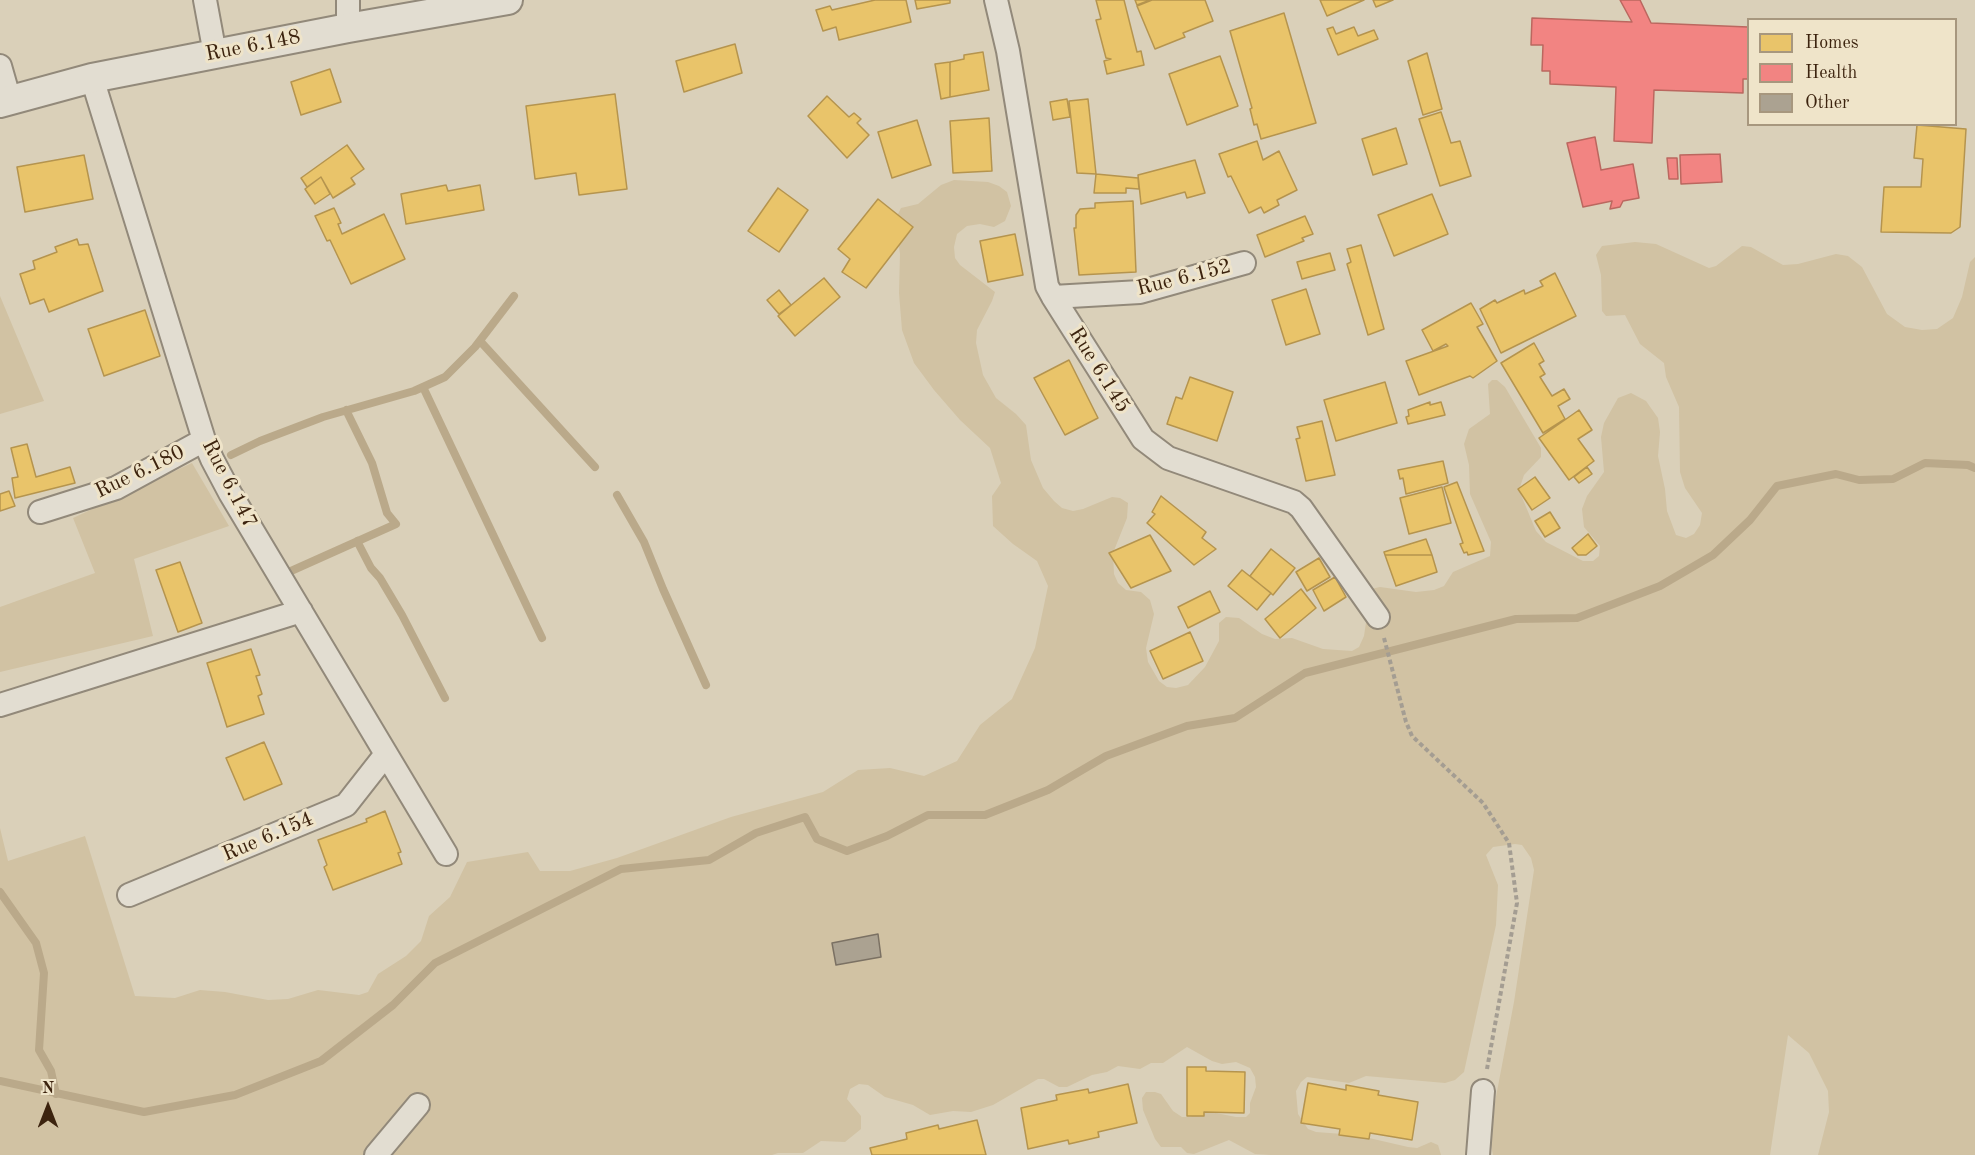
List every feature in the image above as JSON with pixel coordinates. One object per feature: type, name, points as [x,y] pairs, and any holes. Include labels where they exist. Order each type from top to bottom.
[{"type":"street","points":[[205,0],[215,54]]},
{"type":"street","name":"Rue 6.148","points":[[5,102],[92,78],[215,54],[348,14],[508,0]]},
{"type":"street","name":"Rue 6.145","points":[[996,0],[1010,62],[1047,286],[1053,297],[1143,439],[1167,458],[1294,502],[1301,508],[1378,617]]},
{"type":"street","points":[[0,66],[5,102]]},
{"type":"street","name":"Rue 6.147","points":[[92,78],[204,440],[230,493],[446,854]]},
{"type":"street","name":"Rue 6.152","points":[[1053,297],[1140,292],[1244,263]]},
{"type":"street","name":"Rue 6.180","points":[[40,512],[116,488],[204,440]]},
{"type":"street","points":[[0,705],[301,610]]},
{"type":"street","name":"Rue 6.154","points":[[129,895],[346,805],[386,754]]},
{"type":"street","points":[[1478,1155],[1483,1091]]},
{"type":"street","points":[[376,1155],[418,1104]]},
{"type":"path","points":[[1378,617],[1412,736],[1483,803],[1509,843],[1517,903],[1483,1091]]},
{"type":"shaded area","points":[[954,180],[988,182],[999,186],[1007,192],[1011,206],[1005,221],[994,227],[980,224],[967,226],[957,234],[954,247],[955,258],[960,265],[995,292],[977,330],[976,343],[983,375],[996,398],[1026,425],[1031,460],[1043,488],[1054,501],[1062,508],[1073,511],[1112,497],[1120,498],[1128,503],[1127,518],[1113,553],[1114,574],[1118,583],[1126,590],[1141,592],[1150,600],[1154,614],[1146,648],[1148,662],[1159,681],[1167,687],[1176,688],[1188,685],[1205,667],[1219,641],[1219,623],[1226,617],[1239,618],[1262,634],[1275,639],[1292,638],[1323,649],[1352,651],[1359,647],[1364,636],[1371,589],[1380,587],[1416,592],[1434,590],[1444,586],[1453,572],[1490,556],[1491,542],[1470,494],[1469,465],[1464,444],[1469,429],[1490,414],[1488,384],[1492,380],[1497,380],[1505,387],[1541,448],[1541,457],[1524,475],[1519,490],[1536,531],[1546,542],[1583,561],[1593,561],[1599,556],[1600,546],[1584,527],[1582,509],[1587,496],[1604,472],[1601,437],[1604,423],[1618,398],[1631,393],[1646,401],[1658,418],[1660,432],[1658,456],[1667,511],[1676,535],[1686,538],[1694,534],[1700,525],[1702,513],[1685,488],[1680,472],[1679,407],[1666,377],[1664,363],[1640,344],[1625,315],[1606,316],[1602,311],[1601,275],[1596,255],[1602,246],[1635,242],[1656,244],[1709,268],[1716,266],[1742,246],[1751,247],[1783,265],[1798,264],[1836,254],[1848,256],[1862,267],[1887,314],[1905,327],[1922,330],[1937,329],[1953,318],[1962,297],[1970,262],[1975,257],[1975,1155],[1818,1155],[1829,1112],[1828,1091],[1809,1053],[1788,1035],[1770,1155],[1493,1155],[1491,1145],[1495,1102],[1514,1002],[1534,870],[1531,858],[1522,845],[1515,844],[1493,847],[1486,855],[1498,885],[1496,925],[1464,1072],[1455,1080],[1445,1083],[1366,1076],[1349,1083],[1307,1077],[1296,1091],[1298,1114],[1308,1129],[1316,1132],[1356,1135],[1417,1148],[1431,1142],[1438,1145],[1441,1155],[1255,1154],[1229,1140],[1194,1154],[1187,1153],[1181,1147],[1161,1147],[1155,1139],[1143,1110],[1142,1098],[1146,1092],[1161,1094],[1173,1111],[1182,1117],[1190,1117],[1206,1111],[1236,1117],[1246,1117],[1250,1113],[1250,1103],[1256,1087],[1255,1077],[1250,1068],[1236,1062],[1222,1064],[1212,1061],[1187,1047],[1163,1063],[1151,1063],[1140,1069],[1118,1066],[1067,1087],[1059,1087],[1044,1079],[1038,1079],[993,1105],[971,1112],[953,1111],[930,1115],[913,1105],[885,1097],[868,1085],[859,1084],[850,1089],[847,1099],[861,1116],[861,1129],[845,1142],[821,1141],[803,1153],[772,1155],[0,1155],[0,828],[8,861],[85,836],[135,996],[175,998],[200,990],[268,1000],[288,999],[318,990],[359,995],[368,992],[378,974],[406,956],[421,941],[429,916],[450,897],[467,862],[528,852],[540,871],[570,871],[617,858],[731,817],[823,792],[858,770],[890,768],[924,776],[957,761],[980,725],[1012,699],[1035,648],[1048,586],[1037,561],[993,526],[992,496],[1001,483],[990,448],[960,420],[934,390],[914,363],[902,330],[899,293],[900,254],[895,220],[901,208],[918,204],[941,185]]},
{"type":"shaded area","points":[[0,296],[44,401],[0,414]]},
{"type":"shaded area","points":[[192,463],[229,526],[134,559],[153,636],[0,672],[0,607],[95,573],[73,518]]},
{"type":"building: Homes","points":[[875,0],[906,0],[911,22],[839,40],[836,27],[823,31],[816,10],[830,6],[832,10]]},
{"type":"building: Homes","points":[[915,0],[950,0],[950,3],[917,9]]},
{"type":"building: Homes","points":[[1096,0],[1124,0],[1137,52],[1141,51],[1144,65],[1107,74],[1104,61],[1111,59],[1106,58],[1096,20],[1101,19]]},
{"type":"building: Homes","points":[[1135,0],[1150,0],[1137,5]]},
{"type":"building: Homes","points":[[1152,0],[1205,0],[1213,21],[1183,33],[1185,37],[1155,49],[1137,6]]},
{"type":"building: Homes","points":[[1320,0],[1364,0],[1327,16]]},
{"type":"building: Homes","points":[[1373,0],[1393,0],[1376,7]]},
{"type":"building: Homes","points":[[1284,13],[1316,123],[1261,139],[1257,124],[1254,125],[1250,109],[1252,108],[1230,31]]},
{"type":"building: Homes","points":[[1333,27],[1336,34],[1354,27],[1358,36],[1374,30],[1378,39],[1338,55],[1327,29]]},
{"type":"building: Homes","points":[[735,44],[742,73],[684,92],[676,61]]},
{"type":"building: Homes","points":[[983,52],[989,90],[950,97],[950,62],[964,59],[964,55]]},
{"type":"building: Homes","points":[[1427,53],[1442,109],[1423,115],[1408,61]]},
{"type":"building: Homes","points":[[1220,56],[1238,106],[1187,125],[1169,74]]},
{"type":"building: Homes","points":[[950,62],[950,97],[941,99],[935,64]]},
{"type":"building: Homes","points":[[330,69],[341,102],[301,115],[291,82]]},
{"type":"building: Homes","points":[[615,94],[627,189],[579,195],[576,173],[535,179],[526,106]]},
{"type":"building: Homes","points":[[827,96],[849,117],[854,113],[861,119],[857,123],[869,135],[847,158],[808,116]]},
{"type":"building: Homes","points":[[1067,99],[1070,117],[1053,120],[1050,102]]},
{"type":"building: Homes","points":[[1088,99],[1096,174],[1077,173],[1069,101]]},
{"type":"building: Homes","points":[[1441,112],[1451,143],[1460,141],[1471,176],[1440,186],[1419,119]]},
{"type":"building: Homes","points":[[989,118],[992,171],[953,173],[950,121]]},
{"type":"building: Homes","points":[[917,120],[931,165],[892,178],[878,132]]},
{"type":"building: Homes","points":[[1917,126],[1966,129],[1960,227],[1951,233],[1881,232],[1884,187],[1921,187],[1923,159],[1914,158]]},
{"type":"building: Homes","points":[[1396,128],[1407,164],[1373,175],[1362,139]]},
{"type":"building: Homes","points":[[1257,141],[1263,160],[1279,151],[1297,190],[1277,200],[1279,205],[1264,213],[1261,207],[1249,213],[1231,176],[1228,177],[1219,154]]},
{"type":"building: Homes","points":[[347,145],[364,169],[351,178],[355,184],[333,198],[321,177],[307,187],[301,178]]},
{"type":"building: Homes","points":[[84,155],[93,199],[25,212],[17,167]]},
{"type":"building: Homes","points":[[1195,160],[1205,193],[1187,198],[1185,192],[1141,204],[1138,175]]},
{"type":"building: Homes","points":[[1096,174],[1138,178],[1139,189],[1126,188],[1126,193],[1094,193]]},
{"type":"building: Homes","points":[[321,177],[330,194],[315,204],[305,189]]},
{"type":"building: Homes","points":[[446,185],[448,191],[480,185],[484,210],[406,224],[401,194]]},
{"type":"building: Homes","points":[[778,188],[808,210],[779,252],[748,231]]},
{"type":"building: Homes","points":[[1432,194],[1448,234],[1394,256],[1378,215]]},
{"type":"building: Homes","points":[[878,199],[913,227],[866,288],[842,272],[850,259],[838,249]]},
{"type":"building: Homes","points":[[1133,201],[1136,272],[1079,275],[1074,228],[1076,228],[1076,215],[1080,209],[1095,208],[1095,203]]},
{"type":"building: Homes","points":[[334,208],[341,223],[338,224],[342,234],[384,214],[405,259],[351,284],[330,240],[327,241],[315,216]]},
{"type":"building: Homes","points":[[1305,216],[1313,234],[1302,238],[1304,241],[1265,257],[1257,235]]},
{"type":"building: Homes","points":[[1015,234],[1023,275],[988,282],[980,241]]},
{"type":"building: Homes","points":[[77,239],[79,245],[88,244],[103,291],[49,312],[44,299],[30,304],[20,274],[35,269],[33,261],[57,252],[55,247]]},
{"type":"building: Homes","points":[[1361,245],[1384,329],[1368,335],[1347,264],[1351,262],[1347,249]]},
{"type":"building: Homes","points":[[1330,253],[1335,270],[1302,279],[1297,262]]},
{"type":"building: Homes","points":[[1555,273],[1576,316],[1501,353],[1480,309],[1495,300],[1497,303],[1524,290],[1525,294],[1543,286],[1540,281]]},
{"type":"building: Homes","points":[[824,278],[840,297],[795,336],[778,316]]},
{"type":"building: Homes","points":[[1306,289],[1320,334],[1286,345],[1272,300]]},
{"type":"building: Homes","points":[[779,290],[791,305],[779,314],[767,300]]},
{"type":"building: Homes","points":[[1471,303],[1483,324],[1477,327],[1497,361],[1473,378],[1470,376],[1419,395],[1406,361],[1448,346],[1446,344],[1433,351],[1422,330]]},
{"type":"building: Homes","points":[[145,310],[160,356],[104,376],[88,329]]},
{"type":"building: Homes","points":[[1534,343],[1544,361],[1539,364],[1545,374],[1540,377],[1552,396],[1564,389],[1570,399],[1558,406],[1565,419],[1543,433],[1501,363]]},
{"type":"building: Homes","points":[[1069,360],[1098,418],[1065,435],[1034,378]]},
{"type":"building: Homes","points":[[1190,377],[1233,392],[1217,441],[1167,424],[1176,397],[1182,399]]},
{"type":"building: Homes","points":[[1385,382],[1397,423],[1336,441],[1324,400]]},
{"type":"building: Homes","points":[[1430,402],[1430,405],[1441,402],[1445,415],[1408,424],[1406,417],[1409,416],[1408,410]]},
{"type":"building: Homes","points":[[1579,410],[1592,430],[1578,439],[1594,461],[1569,480],[1539,438]]},
{"type":"building: Homes","points":[[1322,421],[1335,475],[1306,481],[1296,439],[1300,438],[1297,427]]},
{"type":"building: Homes","points":[[27,444],[36,477],[70,467],[75,483],[15,498],[12,478],[18,477],[11,448]]},
{"type":"building: Homes","points":[[1443,461],[1448,483],[1406,494],[1403,478],[1400,479],[1398,470]]},
{"type":"building: Homes","points":[[1587,467],[1592,474],[1579,483],[1574,477]]},
{"type":"building: Homes","points":[[1535,477],[1550,498],[1532,510],[1518,489]]},
{"type":"building: Homes","points":[[1457,482],[1484,551],[1468,555],[1467,552],[1464,553],[1460,544],[1463,543],[1444,487]]},
{"type":"building: Homes","points":[[1442,487],[1451,523],[1409,534],[1400,498]]},
{"type":"building: Homes","points":[[9,491],[15,506],[0,511],[0,494]]},
{"type":"building: Homes","points":[[1161,496],[1206,532],[1202,538],[1216,549],[1194,565],[1147,523],[1155,514],[1152,512]]},
{"type":"building: Homes","points":[[1550,512],[1560,528],[1545,537],[1535,521]]},
{"type":"building: Homes","points":[[1588,534],[1597,546],[1586,555],[1578,555],[1572,548]]},
{"type":"building: Homes","points":[[1150,535],[1171,571],[1131,588],[1109,553]]},
{"type":"building: Homes","points":[[1426,539],[1432,555],[1385,555],[1384,552]]},
{"type":"building: Homes","points":[[1271,549],[1295,568],[1273,595],[1250,576]]},
{"type":"building: Homes","points":[[1385,555],[1432,555],[1437,572],[1396,586]]},
{"type":"building: Homes","points":[[1319,558],[1330,577],[1307,591],[1296,572]]},
{"type":"building: Homes","points":[[180,562],[202,623],[178,632],[156,570]]},
{"type":"building: Homes","points":[[1242,570],[1271,593],[1257,610],[1228,586]]},
{"type":"building: Homes","points":[[1335,577],[1346,597],[1324,611],[1313,590]]},
{"type":"building: Homes","points":[[1301,589],[1316,608],[1280,638],[1265,619]]},
{"type":"building: Homes","points":[[1210,591],[1220,612],[1188,628],[1178,607]]},
{"type":"building: Homes","points":[[1190,632],[1203,661],[1163,679],[1150,651]]},
{"type":"building: Homes","points":[[251,649],[260,675],[256,676],[262,694],[258,696],[264,714],[227,727],[207,663]]},
{"type":"building: Homes","points":[[264,742],[282,784],[244,800],[226,758]]},
{"type":"building: Homes","points":[[385,811],[401,852],[398,853],[402,864],[333,890],[324,867],[327,865],[318,840],[367,822],[366,819]]},
{"type":"building: Homes","points":[[1187,1067],[1206,1067],[1206,1071],[1245,1072],[1244,1113],[1204,1112],[1204,1116],[1187,1116]]},
{"type":"building: Homes","points":[[1308,1083],[1346,1090],[1346,1085],[1379,1091],[1378,1095],[1418,1102],[1412,1140],[1370,1133],[1369,1139],[1339,1135],[1340,1129],[1301,1123]]},
{"type":"building: Homes","points":[[1128,1084],[1137,1123],[1098,1132],[1099,1137],[1069,1144],[1068,1140],[1028,1149],[1021,1108],[1057,1100],[1056,1095],[1088,1089],[1089,1093]]},
{"type":"building: Homes","points":[[977,1120],[986,1155],[872,1155],[870,1148],[907,1139],[906,1133],[938,1125],[939,1129]]},
{"type":"building: Health","points":[[1620,0],[1640,0],[1651,23],[1747,27],[1747,79],[1743,79],[1743,93],[1654,90],[1652,143],[1614,141],[1616,87],[1550,84],[1550,71],[1542,71],[1543,45],[1531,45],[1532,18],[1632,22]]},
{"type":"building: Health","points":[[1595,137],[1601,170],[1633,164],[1639,198],[1623,201],[1620,207],[1610,209],[1612,201],[1583,207],[1567,143]]},
{"type":"building: Health","points":[[1720,154],[1722,182],[1681,184],[1680,155]]},
{"type":"building: Health","points":[[1667,158],[1677,158],[1678,179],[1669,179]]},
{"type":"building: Other","points":[[878,934],[881,957],[836,965],[832,943]]},
{"type":"waterway","points":[[231,455],[260,441],[323,417],[414,391],[445,377],[475,347],[514,296]]},
{"type":"waterway","points":[[480,341],[595,467]]},
{"type":"waterway","points":[[423,387],[542,638]]},
{"type":"waterway","points":[[291,571],[396,524],[387,513],[372,463],[346,410]]},
{"type":"waterway","points":[[0,1081],[144,1112],[235,1095],[321,1061],[393,1005],[435,963],[621,869],[709,860],[756,833],[805,817],[817,839],[847,851],[887,836],[928,815],[985,815],[1048,790],[1106,756],[1187,726],[1235,718],[1305,673],[1516,619],[1577,618],[1660,586],[1713,555],[1750,520],[1777,486],[1836,474],[1859,480],[1893,479],[1925,463],[1968,465],[1975,468]]},
{"type":"waterway","points":[[617,495],[644,542],[706,685]]},
{"type":"waterway","points":[[357,541],[371,568],[380,578],[402,615],[445,698]]},
{"type":"waterway","points":[[0,892],[36,943],[44,973],[39,1050],[51,1071],[56,1094]]}]
